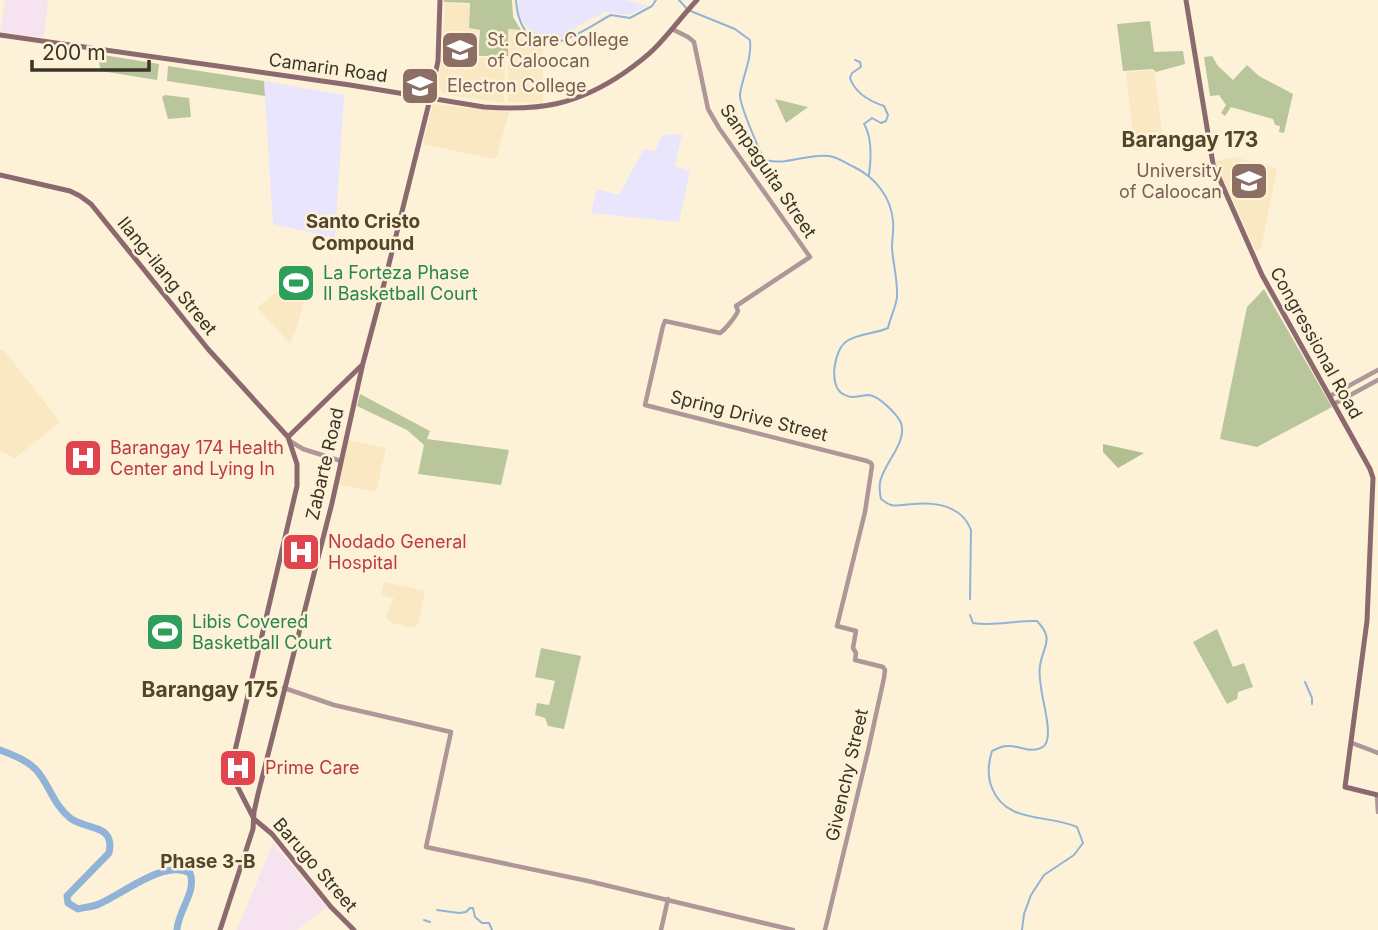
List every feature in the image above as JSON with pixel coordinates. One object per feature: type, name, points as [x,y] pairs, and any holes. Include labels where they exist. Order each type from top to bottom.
[{"type":"main road","name":"Zabarte Road","points":[[220,930],[253,829],[284,688],[363,363],[431,98],[438,56],[440,0]]},
{"type":"main road","name":"Congressional Road","points":[[1186,0],[1213,164],[1262,275],[1370,468],[1373,478],[1367,621],[1345,787],[1377,795]]},
{"type":"main road","name":"Camarin Road","points":[[0,35],[484,107],[547,106],[583,97],[635,65],[653,50],[695,2]]},
{"type":"main road","name":"Ilang-ilang Street","points":[[0,175],[70,191],[90,204],[208,349],[289,439]]},
{"type":"main road","points":[[289,439],[363,363]]},
{"type":"main road","name":"Barugo Street","points":[[289,439],[297,464],[297,486],[230,772],[254,819],[272,834],[327,902],[354,930]]},
{"type":"street","name":"Sampaguita Street","points":[[672,29],[694,42],[708,109],[810,257],[737,309],[724,330],[717,332]]},
{"type":"street","name":"Spring Drive Street","points":[[717,332],[665,321],[645,405],[871,463],[865,512],[838,626],[856,631],[853,648]]},
{"type":"street","points":[[1330,396],[1378,370]]},
{"type":"street","points":[[1334,404],[1378,380]]},
{"type":"street","points":[[1344,388],[1349,396]]},
{"type":"street","points":[[289,439],[303,449],[341,461]]},
{"type":"street","points":[[293,450],[303,449]]},
{"type":"street","name":"Givenchy Street","points":[[825,930],[884,678],[883,667],[855,660],[853,648]]},
{"type":"street","points":[[284,688],[349,709],[451,732],[426,846],[793,930]]},
{"type":"street","points":[[1352,743],[1378,753]]},
{"type":"street","points":[[1377,795],[1378,812]]},
{"type":"street","points":[[661,930],[668,900]]},
{"type":"shaded area","points":[[5,0],[48,0],[44,37],[0,32]]},
{"type":"shaded area","points":[[518,0],[626,0],[648,6],[628,15],[605,12],[578,26],[564,38],[543,41],[533,37],[519,15]]},
{"type":"shaded area","points":[[445,3],[469,4],[469,29],[478,30],[477,58],[505,57],[504,103],[444,94],[439,87]]},
{"type":"shaded area","points":[[508,29],[521,30],[531,46],[543,47],[543,103],[508,102]]},
{"type":"shaded area","points":[[1154,70],[1164,147],[1135,151],[1126,72]]},
{"type":"shaded area","points":[[264,81],[344,95],[335,238],[273,224]]},
{"type":"shaded area","points":[[433,104],[509,112],[495,159],[423,144]]},
{"type":"shaded area","points":[[682,134],[675,166],[690,171],[679,222],[591,213],[597,189],[619,195],[644,149],[655,151],[662,135]]},
{"type":"shaded area","name":"University of Caloocan","points":[[1234,157],[1277,168],[1261,248],[1256,251],[1215,161]]},
{"type":"shaded area","points":[[282,272],[287,273],[283,290],[305,295],[290,344],[257,307],[276,293]]},
{"type":"shaded area","points":[[3,349],[60,422],[15,458],[0,451],[0,351]]},
{"type":"shaded area","points":[[348,440],[386,448],[376,492],[338,484]]},
{"type":"shaded area","name":"Nodado General Hospital","points":[[289,540],[318,546],[313,565],[284,558]]},
{"type":"shaded area","points":[[384,582],[425,591],[415,627],[393,623],[385,618],[394,598],[381,595]]},
{"type":"shaded area","points":[[273,843],[327,907],[297,930],[237,930]]},
{"type":"green space","points":[[444,0],[512,0],[513,17],[521,30],[508,29],[508,56],[478,56],[480,30],[469,28],[470,3]]},
{"type":"green space","points":[[1150,21],[1154,52],[1183,51],[1185,64],[1156,72],[1153,69],[1123,71],[1117,24]]},
{"type":"green space","points":[[97,54],[159,64],[157,80],[101,71]]},
{"type":"green space","points":[[1212,56],[1233,80],[1247,65],[1259,76],[1293,94],[1284,133],[1279,132],[1280,126],[1275,125],[1273,119],[1231,107],[1225,116],[1221,113],[1226,105],[1219,95],[1210,96],[1204,57]]},
{"type":"green space","points":[[168,66],[264,81],[265,96],[167,81]]},
{"type":"green space","points":[[165,95],[189,98],[191,117],[168,119],[162,97]]},
{"type":"green space","points":[[775,99],[808,107],[786,123]]},
{"type":"green space","points":[[1264,289],[1332,407],[1257,447],[1220,439],[1247,307]]},
{"type":"green space","points":[[360,394],[430,431],[427,439],[509,450],[501,485],[418,474],[424,445],[407,430],[357,406]]},
{"type":"green space","points":[[1103,444],[1144,453],[1118,468],[1103,452]]},
{"type":"green space","name":"Libis Covered Basketball Court","points":[[168,620],[178,635],[162,644],[153,628]]},
{"type":"green space","points":[[1217,629],[1233,667],[1244,663],[1253,687],[1238,692],[1237,699],[1227,704],[1193,642]]},
{"type":"green space","points":[[541,648],[581,656],[564,729],[548,726],[545,718],[535,715],[537,703],[549,705],[555,681],[535,677]]},
{"type":"waterway","points":[[516,0],[519,17],[526,32],[534,40],[545,43],[580,33],[611,15],[630,18],[652,6],[656,0]]},
{"type":"waterway","points":[[679,0],[688,10],[735,29],[750,40],[750,54],[740,94],[750,127],[765,160],[782,161],[813,156],[838,159],[869,176],[881,189],[889,204],[893,221],[892,248],[897,291],[895,305],[888,328],[857,336],[842,345],[834,368],[835,383],[838,390],[846,396],[869,395],[878,399],[892,410],[901,423],[901,438],[882,476],[881,499],[894,506],[922,504],[947,507],[967,522],[971,530],[970,599]]},
{"type":"waterway","points":[[855,60],[860,62],[861,67],[852,73],[852,83],[863,96],[884,106],[888,115],[886,121],[881,123],[872,118],[864,124],[870,142],[869,175]]},
{"type":"waterway","points":[[970,615],[973,623],[981,624],[1037,621],[1045,633],[1047,638],[1040,674],[1048,727],[1047,741],[1044,746],[1035,750],[1007,746],[992,751],[989,779],[998,799],[1007,807],[1017,813],[1077,827],[1083,843],[1074,855],[1044,875],[1031,895],[1022,930]]},
{"type":"waterway","points":[[1305,682],[1312,704]]},
{"type":"waterway","points":[[0,750],[34,768],[70,818],[100,830],[108,837],[109,853],[67,896],[68,903],[78,909],[94,906],[144,879],[180,870],[190,873],[191,887],[177,930]]},
{"type":"waterway","points":[[437,910],[459,913],[473,908],[475,917],[482,923],[489,923],[492,930]]},
{"type":"waterway","points":[[424,920],[430,922]]},
{"type":"place","name":"St. Clare College of Caloocan","points":[[460,50]]},
{"type":"place","name":"Electron College","points":[[420,86]]},
{"type":"place","name":"University of Caloocan","points":[[1249,181]]},
{"type":"place","name":"La Forteza Phase II Basketball Court","points":[[296,283]]},
{"type":"place","name":"Barangay 174 Health Center and Lying In","points":[[83,458]]},
{"type":"place","name":"Nodado General Hospital","points":[[301,552]]},
{"type":"place","name":"Libis Covered Basketball Court","points":[[165,632]]},
{"type":"place","name":"Prime Care","points":[[238,768]]},
{"type":"district","name":"Barangay 173","points":[[1190,140]]},
{"type":"district","name":"Santo Cristo Compound","points":[[363,232]]},
{"type":"district","name":"Barangay 175","points":[[210,690]]},
{"type":"district","name":"Phase 3-B","points":[[208,861]]}]
